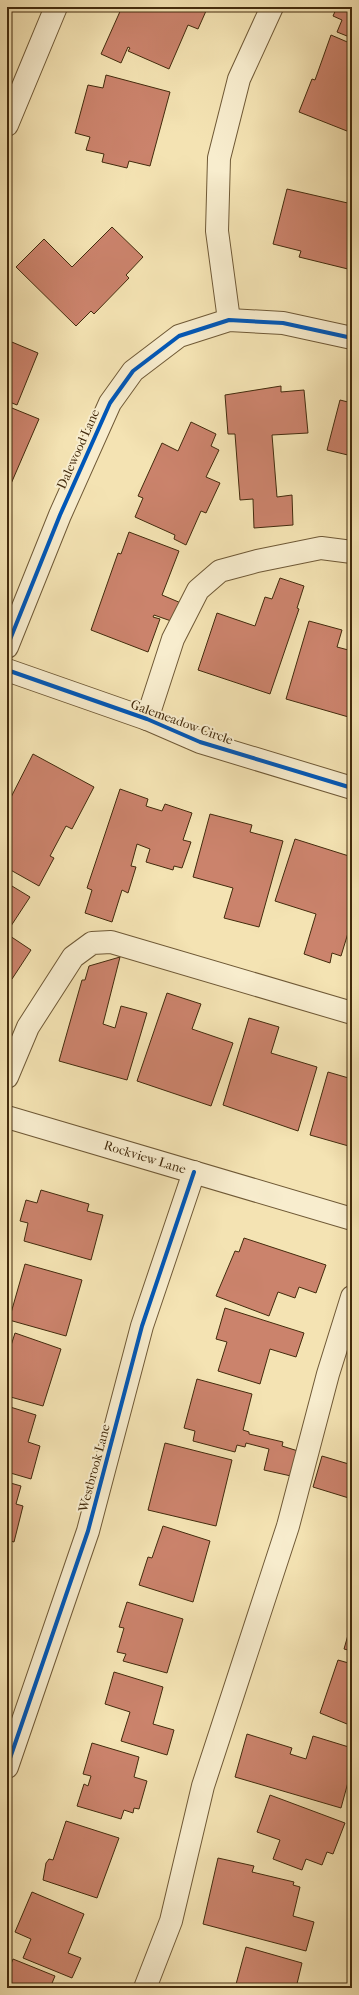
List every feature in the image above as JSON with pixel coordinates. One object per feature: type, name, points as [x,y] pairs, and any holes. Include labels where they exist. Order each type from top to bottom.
[{"type":"street","points":[[7,125],[56,7]]},
{"type":"street","points":[[229,320],[217,231],[219,158],[239,79],[272,7]]},
{"type":"street","name":"Dalewood Lane","points":[[7,646],[60,515],[110,402],[133,371],[179,336],[229,320],[283,323],[352,338]]},
{"type":"street","points":[[147,719],[173,639],[198,590],[220,571],[257,561],[321,548],[352,552]]},
{"type":"street","name":"Galemeadow Circle","points":[[7,670],[147,719],[200,742],[352,788]]},
{"type":"street","points":[[7,1077],[28,1027],[73,957],[92,943],[111,942],[352,1013]]},
{"type":"street","name":"Rockview Lane","points":[[7,1117],[352,1219]]},
{"type":"street","name":"Westbrook Lane","points":[[7,1767],[88,1531],[142,1326],[194,1172]]},
{"type":"street","points":[[145,1988],[171,1921],[203,1786],[288,1526],[328,1374],[352,1297]]},
{"type":"building","points":[[122,7],[196,7],[206,11],[198,29],[188,25],[169,69],[128,51],[130,48],[128,47],[121,63],[101,54]]},
{"type":"building","points":[[337,7],[352,7],[352,38],[337,32],[342,20],[333,16]]},
{"type":"building","points":[[331,35],[352,44],[352,133],[299,112],[312,79],[315,80]]},
{"type":"building","points":[[106,75],[170,92],[150,166],[129,161],[127,168],[102,162],[104,154],[86,150],[90,137],[75,133],[88,85],[103,88]]},
{"type":"building","points":[[287,189],[352,204],[352,270],[299,257],[301,251],[273,244]]},
{"type":"building","points":[[112,227],[143,257],[126,275],[129,278],[94,314],[91,311],[76,326],[16,267],[44,239],[72,267]]},
{"type":"building","points":[[7,340],[38,353],[17,405],[7,401]]},
{"type":"building","points":[[281,386],[281,392],[304,390],[308,433],[272,435],[277,497],[292,495],[293,525],[254,528],[253,499],[240,500],[235,434],[228,434],[225,395]]},
{"type":"building","points":[[340,400],[352,403],[352,456],[327,450]]},
{"type":"building","points":[[7,406],[39,419],[7,493]]},
{"type":"building","points":[[191,422],[216,434],[211,446],[219,450],[206,477],[220,483],[206,513],[201,511],[186,545],[174,539],[175,535],[135,517],[143,498],[138,496],[162,443],[178,451]]},
{"type":"building","points":[[129,532],[179,551],[162,595],[181,603],[174,622],[154,615],[153,617],[160,619],[148,652],[91,630],[118,553],[121,554]]},
{"type":"building","points":[[280,578],[304,586],[297,608],[299,609],[270,694],[198,670],[217,613],[255,626],[265,597],[272,599]]},
{"type":"building","points":[[309,621],[342,630],[337,647],[352,651],[352,718],[286,699]]},
{"type":"building","points":[[33,754],[94,787],[72,829],[66,826],[50,856],[54,858],[39,886],[7,868],[7,805]]},
{"type":"building","points":[[120,789],[148,799],[146,806],[149,807],[162,811],[165,804],[192,813],[183,840],[191,842],[182,868],[174,866],[173,870],[146,862],[150,849],[137,844],[131,866],[136,867],[128,893],[122,890],[112,922],[85,913],[92,890],[87,888]]},
{"type":"building","points":[[210,814],[252,825],[250,832],[283,841],[259,927],[224,918],[233,888],[193,877]]},
{"type":"building","points":[[295,839],[352,857],[352,920],[341,956],[332,953],[330,963],[304,954],[316,914],[275,901]]},
{"type":"building","points":[[7,883],[30,897],[7,932]]},
{"type":"building","points":[[7,934],[31,950],[12,979],[7,976]]},
{"type":"building","points":[[120,957],[103,1024],[115,1028],[121,1006],[147,1013],[127,1080],[59,1061],[82,980],[85,980],[89,966]]},
{"type":"building","points":[[167,993],[201,1004],[192,1029],[233,1043],[211,1106],[137,1081]]},
{"type":"building","points":[[249,1018],[279,1027],[271,1053],[317,1067],[298,1131],[223,1105]]},
{"type":"building","points":[[328,1072],[352,1079],[352,1147],[310,1135]]},
{"type":"building","points":[[41,1190],[89,1204],[87,1211],[103,1215],[91,1260],[24,1241],[28,1223],[20,1221],[26,1200],[37,1203]]},
{"type":"building","points":[[244,1238],[326,1265],[316,1293],[299,1287],[295,1298],[278,1292],[269,1316],[216,1296],[235,1251],[239,1252]]},
{"type":"building","points":[[25,1264],[82,1280],[66,1336],[9,1320]]},
{"type":"building","points":[[225,1308],[304,1333],[296,1357],[270,1349],[260,1384],[218,1371],[227,1342],[216,1339]]},
{"type":"building","points":[[15,1333],[61,1349],[43,1406],[7,1396],[7,1358]]},
{"type":"building","points":[[197,1379],[252,1394],[243,1430],[249,1432],[249,1434],[283,1442],[282,1446],[298,1451],[291,1476],[264,1470],[269,1449],[246,1443],[245,1447],[237,1445],[235,1452],[193,1441],[195,1431],[184,1428]]},
{"type":"building","points":[[7,1406],[36,1415],[28,1442],[40,1446],[31,1479],[7,1472]]},
{"type":"building","points":[[165,1443],[232,1460],[216,1526],[148,1510]]},
{"type":"building","points":[[322,1456],[352,1465],[352,1499],[313,1487]]},
{"type":"building","points":[[7,1482],[21,1486],[16,1504],[23,1506],[14,1542],[7,1540]]},
{"type":"building","points":[[163,1526],[210,1541],[193,1602],[139,1585],[148,1557],[152,1558]]},
{"type":"building","points":[[127,1602],[183,1619],[167,1673],[123,1661],[126,1654],[117,1652],[124,1628],[119,1627]]},
{"type":"building","points":[[352,1621],[352,1651],[344,1649]]},
{"type":"building","points":[[338,1660],[352,1664],[352,1726],[320,1713]]},
{"type":"building","points":[[114,1672],[163,1687],[153,1724],[174,1730],[167,1755],[121,1741],[130,1712],[105,1704]]},
{"type":"building","points":[[247,1734],[292,1748],[290,1754],[306,1759],[313,1736],[352,1748],[352,1776],[350,1775],[341,1808],[235,1777]]},
{"type":"building","points":[[92,1743],[139,1757],[134,1777],[147,1781],[139,1809],[134,1808],[133,1813],[124,1810],[121,1819],[77,1806],[84,1784],[88,1786],[91,1776],[83,1774]]},
{"type":"building","points":[[270,1795],[345,1823],[333,1854],[327,1852],[322,1865],[306,1859],[302,1870],[273,1859],[280,1840],[257,1832]]},
{"type":"building","points":[[66,1821],[119,1838],[97,1898],[43,1880],[46,1863],[49,1859],[53,1860]]},
{"type":"building","points":[[218,1858],[254,1866],[252,1872],[294,1882],[293,1885],[300,1887],[293,1916],[314,1922],[306,1951],[203,1924]]},
{"type":"building","points":[[32,1892],[84,1914],[68,1953],[81,1958],[72,1978],[23,1958],[31,1939],[15,1932]]},
{"type":"building","points":[[246,1947],[302,1963],[296,1988],[235,1988]]},
{"type":"building","points":[[13,1959],[55,1976],[50,1988],[7,1988],[7,1974]]},
{"type":"cycle path","points":[[7,647],[60,515],[110,403],[133,371],[179,336],[229,320],[283,323],[352,338]]},
{"type":"cycle path","points":[[7,670],[147,719],[200,742],[352,788]]},
{"type":"cycle path","points":[[7,1767],[88,1531],[142,1326],[194,1172]]}]
